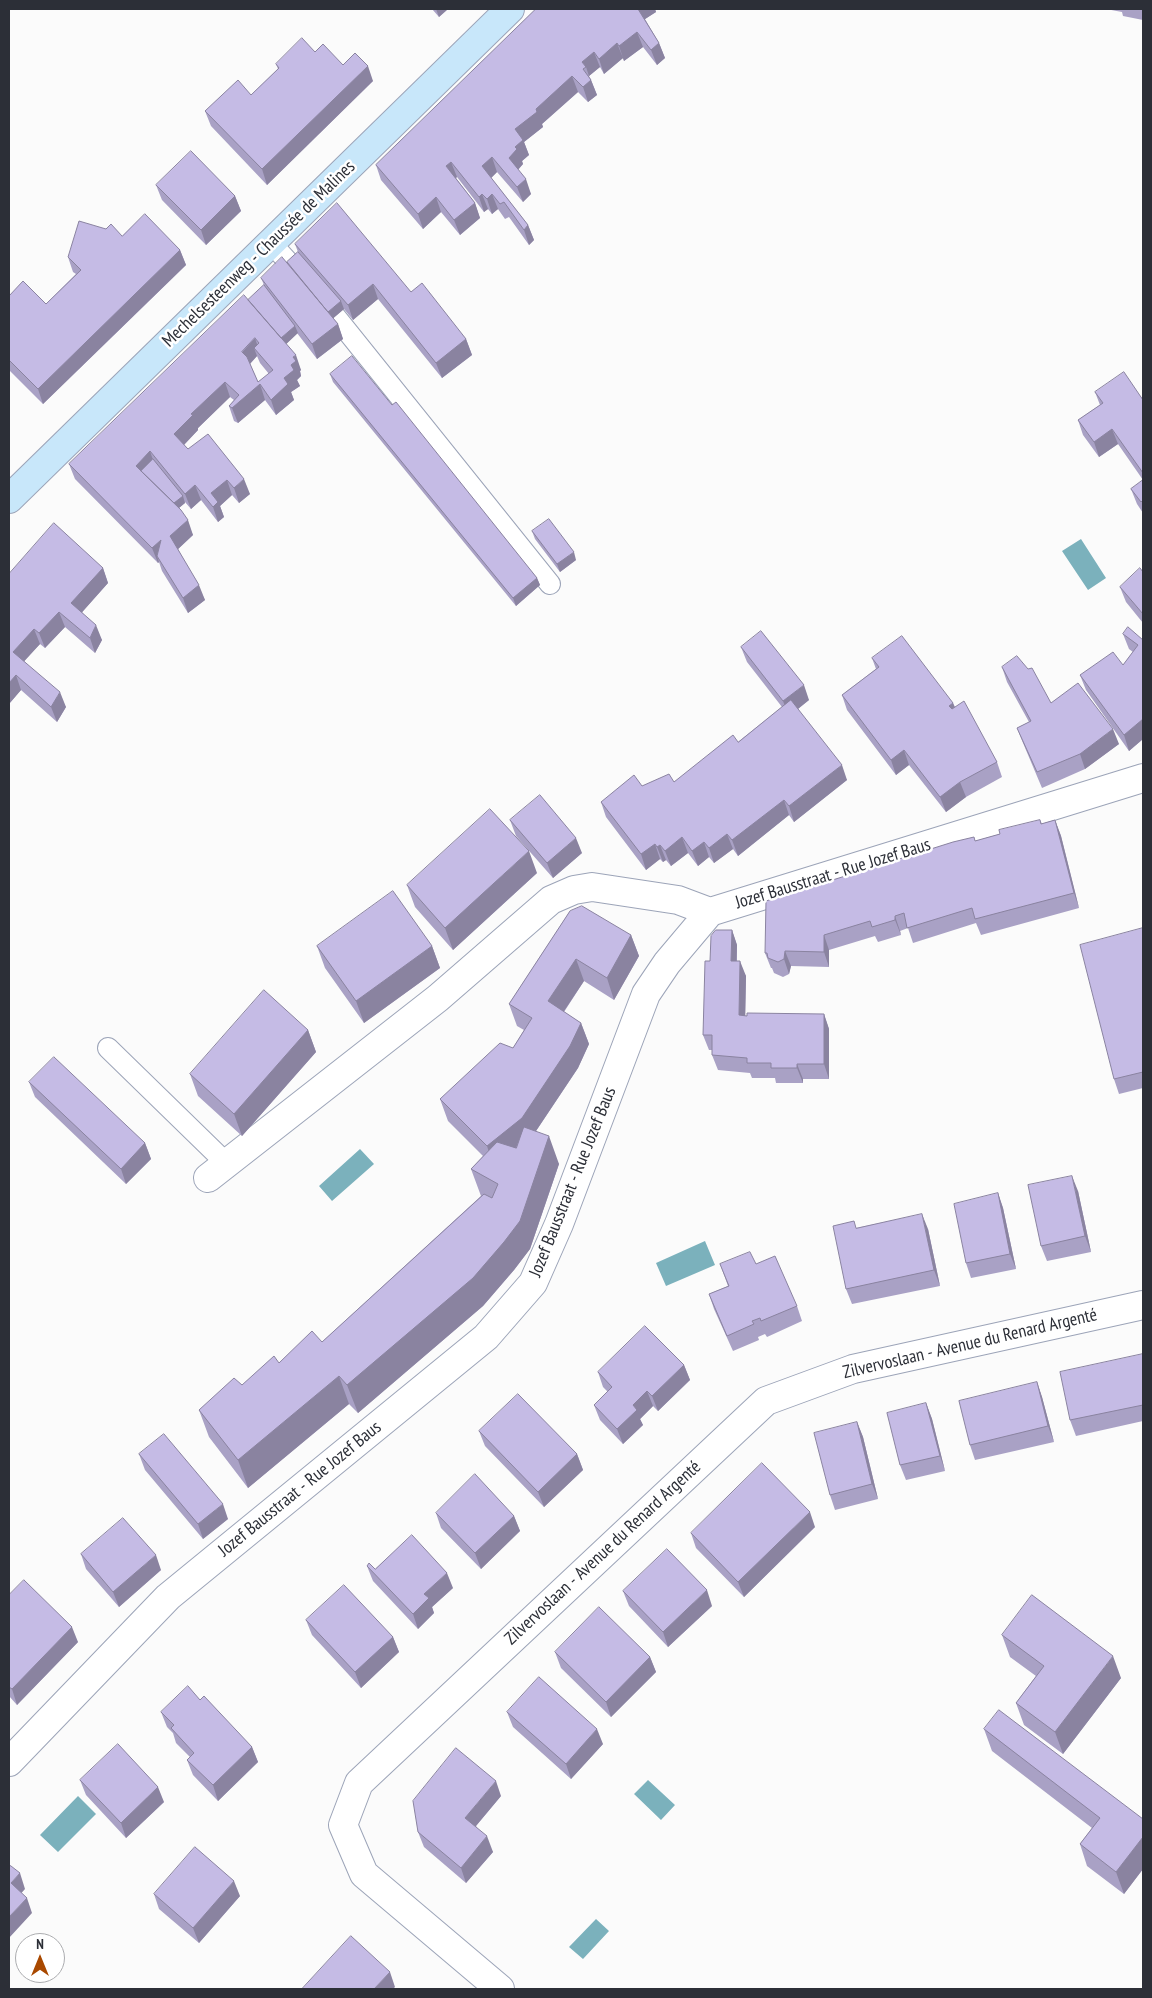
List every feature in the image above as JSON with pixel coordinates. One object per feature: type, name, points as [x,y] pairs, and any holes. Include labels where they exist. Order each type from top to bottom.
[{"type":"main road","name":"Mechelsesteenweg - Chaussée de Malines","points":[[9,500],[270,242],[510,9]]},
{"type":"street","name":"Jozef Bausstraat - Rue Jozef Baus","points":[[9,1762],[168,1597],[486,1336],[533,1283],[559,1224],[646,994],[667,963],[710,912],[1143,778]]},
{"type":"street","points":[[217,1171],[438,998],[551,900],[574,890],[592,886],[678,900],[710,912]]},
{"type":"street","name":"Zilvervoslaan - Avenue du Renard Argenté","points":[[500,1989],[364,1874],[343,1825],[359,1783],[766,1401],[853,1369],[1143,1305]]},
{"type":"lane","points":[[270,242],[293,266]]},
{"type":"lane","points":[[335,316],[550,584]]},
{"type":"lane","points":[[108,1048],[217,1171]]},
{"type":"water","points":[[1081,539],[1106,578],[1088,590],[1062,551]]},
{"type":"water","points":[[360,1149],[374,1164],[332,1201],[319,1186]]},
{"type":"water","points":[[705,1241],[715,1265],[666,1286],[656,1263]]},
{"type":"water","points":[[648,1780],[675,1805],[661,1820],[634,1794]]},
{"type":"water","points":[[78,1796],[96,1814],[58,1852],[40,1835]]},
{"type":"water","points":[[596,1919],[609,1931],[583,1959],[569,1947]]},
{"type":"building","points":[[536,9],[638,9],[659,43],[651,50],[637,32],[619,46],[617,43],[599,59],[594,52],[582,62],[586,67],[583,69],[591,80],[583,87],[572,76],[536,109],[537,112],[515,129],[523,140],[515,147],[517,149],[509,158],[526,179],[517,187],[492,157],[482,166],[528,225],[524,230],[504,202],[500,204],[492,194],[487,199],[482,194],[479,197],[451,162],[446,166],[475,203],[454,220],[436,197],[418,214],[376,165]]},
{"type":"building","points":[[302,38],[315,52],[323,44],[343,65],[355,53],[368,66],[262,169],[205,111],[238,80],[251,95],[279,68],[276,64]]},
{"type":"building","points":[[191,151],[235,196],[201,230],[156,185]]},
{"type":"building","points":[[337,203],[411,292],[422,283],[466,339],[436,363],[373,284],[348,305],[295,244]]},
{"type":"building","points":[[145,214],[180,250],[38,389],[9,360],[9,296],[23,281],[46,304],[81,270],[68,257],[79,221],[106,229],[111,224],[122,236]]},
{"type":"building","points":[[298,252],[341,301],[328,312],[287,262]]},
{"type":"building","points":[[282,257],[338,324],[312,344],[261,278]]},
{"type":"building","points":[[264,285],[295,326],[281,338],[248,300]]},
{"type":"building","points":[[244,295],[296,355],[293,357],[296,361],[291,365],[294,370],[284,378],[288,384],[271,400],[260,384],[232,408],[229,406],[239,395],[225,382],[191,414],[193,415],[174,434],[188,449],[208,434],[244,479],[234,488],[227,480],[211,493],[218,502],[213,507],[195,485],[185,494],[150,451],[136,466],[181,510],[188,520],[170,536],[199,585],[183,598],[157,556],[161,540],[152,548],[69,464]],"holes":[[[255,338],[259,343],[254,348],[273,370],[258,382],[247,357],[242,352]]]},
{"type":"building","points":[[352,356],[392,405],[396,402],[537,578],[513,598],[330,374]]},
{"type":"building","points":[[1124,372],[1143,400],[1143,473],[1112,429],[1094,442],[1078,420],[1103,403],[1095,392]]},
{"type":"building","points":[[153,459],[183,496],[174,503],[141,471]]},
{"type":"building","points":[[1143,480],[1143,500],[1141,502],[1131,489]]},
{"type":"building","points":[[549,519],[574,552],[557,564],[532,531]]},
{"type":"building","points":[[54,523],[103,568],[71,603],[96,625],[90,638],[59,612],[39,633],[34,629],[13,652],[60,692],[51,707],[16,675],[9,683],[9,574]]},
{"type":"building","points":[[1140,568],[1143,572],[1143,614],[1120,587]]},
{"type":"building","points":[[1128,627],[1143,640],[1143,719],[1124,735],[1080,675],[1113,652],[1123,665],[1138,645],[1123,634]]},
{"type":"building","points":[[761,631],[804,685],[783,701],[741,647]]},
{"type":"building","points":[[902,636],[953,703],[949,706],[952,709],[964,701],[997,762],[960,782],[940,797],[904,750],[891,760],[842,695],[879,667],[872,658]]},
{"type":"building","points":[[1017,656],[1028,669],[1032,668],[1051,703],[1078,683],[1113,729],[1080,754],[1037,772],[1017,728],[1031,721],[1002,667]]},
{"type":"building","points":[[791,700],[842,765],[789,806],[784,800],[732,840],[727,834],[709,848],[704,842],[692,851],[682,837],[665,851],[660,845],[657,847],[655,844],[641,854],[601,802],[634,775],[642,786],[669,774],[674,782],[733,735],[738,742]]},
{"type":"building","points":[[540,795],[576,838],[547,863],[510,820]]},
{"type":"building","points":[[490,809],[529,851],[445,928],[407,885]]},
{"type":"building","points":[[1040,820],[1041,824],[1055,820],[1074,893],[975,919],[972,908],[907,928],[904,913],[895,916],[895,920],[872,927],[870,921],[824,935],[824,952],[785,951],[784,959],[778,962],[768,958],[767,953],[765,953],[766,901],[953,842],[974,837],[975,841],[1000,834],[999,830]]},
{"type":"building","points":[[393,891],[432,946],[356,1001],[317,946]]},
{"type":"building","points":[[582,906],[631,935],[607,978],[576,959],[548,1001],[581,1023],[570,1046],[522,1118],[487,1146],[440,1099],[500,1043],[513,1048],[532,1018],[509,1004],[570,911]]},
{"type":"building","points":[[1143,928],[1143,1072],[1114,1079],[1080,945]]},
{"type":"building","points":[[716,930],[732,930],[731,961],[740,961],[739,1015],[747,1016],[747,1013],[824,1014],[824,1064],[797,1064],[797,1068],[771,1068],[771,1063],[747,1063],[747,1058],[712,1055],[712,1035],[703,1035],[705,961],[710,961],[711,936]]},
{"type":"building","points":[[264,990],[308,1030],[234,1114],[190,1074]]},
{"type":"building","points":[[54,1057],[145,1143],[121,1169],[29,1082]]},
{"type":"building","points":[[524,1127],[549,1136],[520,1221],[504,1242],[473,1278],[347,1385],[339,1376],[238,1460],[199,1410],[234,1378],[242,1385],[274,1356],[279,1363],[312,1331],[322,1342],[484,1194],[492,1198],[498,1184],[471,1169],[497,1142],[516,1148]]},
{"type":"building","points":[[1072,1176],[1085,1236],[1041,1246],[1028,1185]]},
{"type":"building","points":[[998,1193],[1010,1254],[966,1263],[954,1204]]},
{"type":"building","points":[[922,1214],[934,1270],[846,1289],[833,1226],[854,1221],[856,1228]]},
{"type":"building","points":[[750,1252],[756,1264],[775,1256],[797,1306],[761,1321],[760,1318],[752,1321],[754,1324],[727,1336],[709,1294],[729,1286],[720,1264]]},
{"type":"building","points":[[645,1326],[684,1365],[652,1396],[647,1391],[633,1405],[637,1410],[617,1429],[594,1405],[612,1387],[598,1372]]},
{"type":"building","points":[[1143,1354],[1143,1405],[1070,1420],[1060,1372]]},
{"type":"building","points":[[1037,1382],[1048,1426],[970,1445],[959,1401]]},
{"type":"building","points":[[518,1394],[577,1454],[538,1492],[479,1431]]},
{"type":"building","points":[[926,1403],[940,1456],[900,1465],[887,1413]]},
{"type":"building","points":[[857,1422],[872,1484],[830,1495],[814,1433]]},
{"type":"building","points":[[164,1434],[223,1504],[198,1524],[139,1454]]},
{"type":"building","points":[[762,1463],[810,1512],[738,1582],[691,1533]]},
{"type":"building","points":[[475,1474],[514,1516],[475,1553],[436,1513]]},
{"type":"building","points":[[123,1518],[156,1555],[113,1592],[81,1554]]},
{"type":"building","points":[[412,1535],[447,1573],[424,1594],[429,1598],[413,1614],[367,1566],[369,1563],[375,1569]]},
{"type":"building","points":[[667,1549],[707,1590],[663,1632],[623,1591]]},
{"type":"building","points":[[24,1580],[72,1627],[12,1689],[9,1687],[9,1595]]},
{"type":"building","points":[[344,1585],[393,1637],[355,1672],[306,1620]]},
{"type":"building","points":[[1032,1595],[1113,1656],[1055,1732],[1016,1703],[1044,1666],[1002,1635]]},
{"type":"building","points":[[599,1607],[650,1657],[606,1702],[555,1652]]},
{"type":"building","points":[[539,1677],[597,1729],[566,1764],[507,1712]]},
{"type":"building","points":[[188,1686],[200,1700],[204,1696],[252,1747],[213,1785],[187,1760],[194,1753],[171,1728],[174,1725],[161,1712]]},
{"type":"building","points":[[999,1710],[1143,1819],[1143,1837],[1116,1872],[1080,1844],[1100,1818],[984,1729]]},
{"type":"building","points":[[118,1744],[158,1787],[121,1823],[80,1780]]},
{"type":"building","points":[[456,1748],[496,1781],[465,1818],[487,1836],[461,1868],[418,1832],[413,1801]]},
{"type":"building","points":[[195,1847],[234,1881],[193,1928],[154,1894]]},
{"type":"building","points":[[9,1865],[20,1873],[11,1883],[27,1898],[9,1917]]},
{"type":"building","points":[[351,1936],[390,1972],[374,1989],[302,1989]]}]
